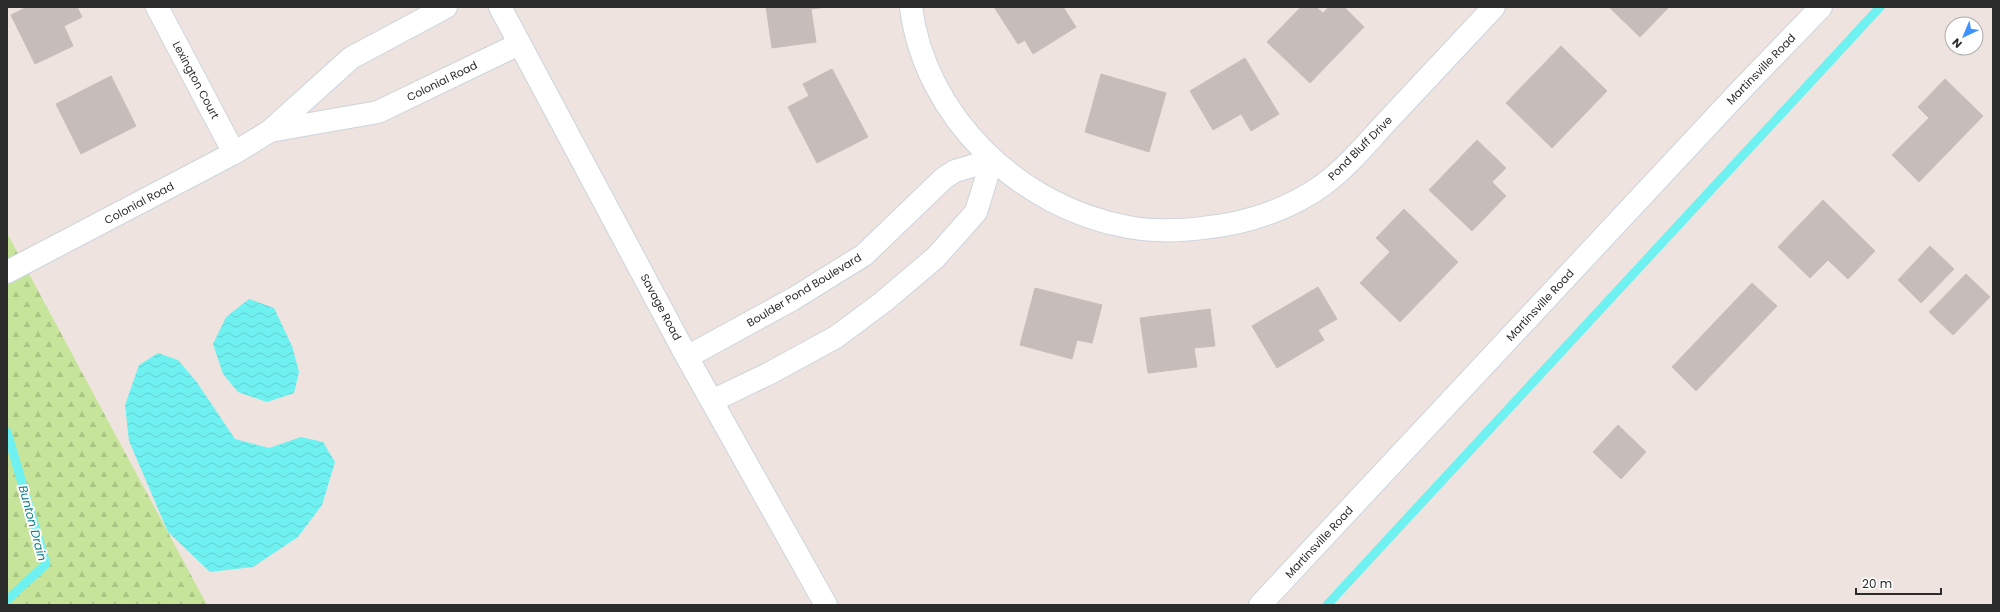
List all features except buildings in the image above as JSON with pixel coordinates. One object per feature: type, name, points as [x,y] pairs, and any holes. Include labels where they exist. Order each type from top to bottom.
[{"type":"street","name":"Lexington Court","points":[[158,7],[234,154]]},
{"type":"street","name":"Colonial Road","points":[[7,272],[234,154],[270,132],[351,58],[446,7]]},
{"type":"street","name":"Savage Road","points":[[500,7],[687,356],[826,605]]},
{"type":"street","name":"Pond Bluff Drive","points":[[911,7],[926,63],[943,97],[964,129],[992,160],[1035,192],[1050,201],[1080,213],[1128,227],[1177,231],[1223,226],[1255,219],[1282,208],[1322,185],[1356,155],[1494,7]]},
{"type":"street","name":"Martinsville Road","points":[[1260,605],[1740,90],[1821,7]]},
{"type":"street","name":"Colonial Road","points":[[270,132],[378,112],[519,44]]},
{"type":"street","name":"Boulder Pond Boulevard","points":[[687,356],[793,299],[864,255],[944,178],[956,171],[992,160]]},
{"type":"street","points":[[712,401],[770,374],[836,337],[883,302],[936,257],[976,212],[992,160]]},
{"type":"green space","points":[[7,233],[207,605],[7,605]]},
{"type":"water","points":[[249,299],[274,308],[292,346],[299,372],[294,393],[267,402],[238,392],[223,374],[213,344],[226,317]]},
{"type":"water","points":[[158,353],[178,360],[196,381],[235,439],[269,448],[301,437],[323,442],[335,462],[322,505],[298,537],[253,567],[210,572],[168,532],[129,441],[125,405],[139,365]]},
{"type":"waterway","points":[[1327,605],[1880,7]]},
{"type":"waterway","name":"Bunton Drain","points":[[7,432],[46,564],[7,600]]}]
